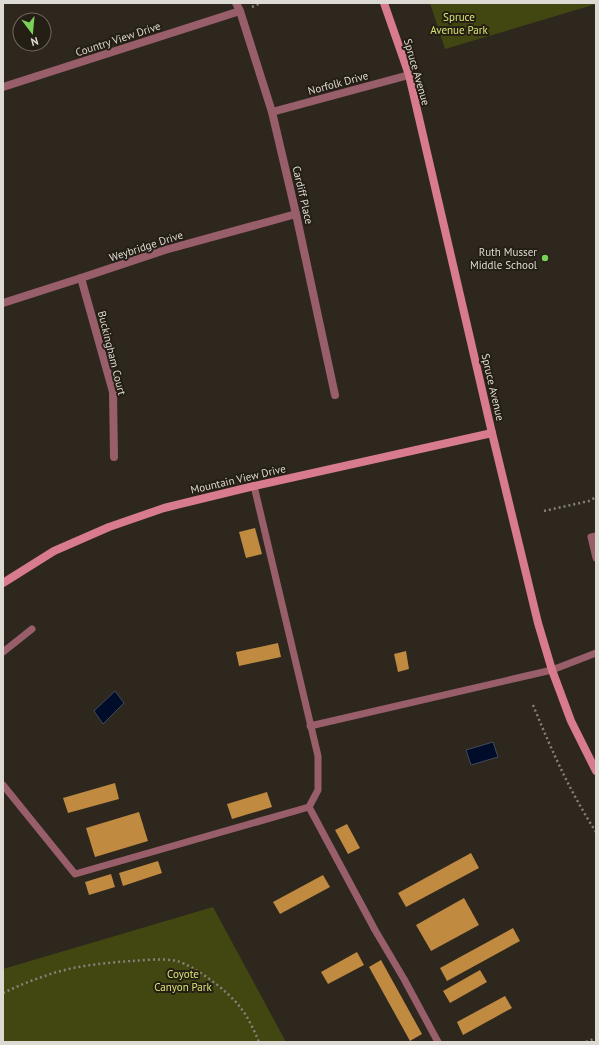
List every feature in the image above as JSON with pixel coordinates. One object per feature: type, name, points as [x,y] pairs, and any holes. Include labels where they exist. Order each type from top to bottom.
[{"type":"street","name":"Cardiff Place","points":[[236,3],[240,11],[272,112],[296,214],[335,395]]},
{"type":"street","name":"Spruce Avenue","points":[[384,3],[409,75],[492,433],[538,623],[552,670],[571,721],[596,771]]},
{"type":"street","name":"Country View Drive","points":[[3,87],[240,11]]},
{"type":"street","name":"Norfolk Drive","points":[[272,112],[409,75]]},
{"type":"street","name":"Weybridge Drive","points":[[3,303],[165,250],[296,214]]},
{"type":"street","name":"Buckingham Court","points":[[81,278],[113,392],[114,457]]},
{"type":"street","name":"Mountain View Drive","points":[[3,583],[54,551],[109,527],[164,508],[254,486],[492,433]]},
{"type":"lane","points":[[3,785],[75,874],[309,807],[318,790],[318,756],[254,486]]},
{"type":"lane","points":[[596,536],[591,537],[596,558]]},
{"type":"lane","points":[[3,652],[32,630]]},
{"type":"lane","points":[[310,726],[552,670],[596,652]]},
{"type":"lane","points":[[309,807],[375,930],[404,979],[438,1042]]},
{"type":"path","points":[[544,511],[589,502],[596,497]]},
{"type":"path","points":[[533,705],[553,755],[582,810],[596,832]]},
{"type":"path","points":[[3,992],[43,976],[100,963],[153,960],[177,961],[205,976],[232,998],[240,1007],[259,1042]]},
{"type":"path","points":[[586,1042],[596,1038]]},
{"type":"green space","name":"Spruce Avenue Park","points":[[430,3],[596,3],[596,4],[445,49]]},
{"type":"green space","name":"Coyote Canyon Park","points":[[213,907],[286,1042],[3,1042],[3,969]]},
{"type":"water","points":[[115,691],[124,703],[103,724],[94,711]]},
{"type":"water","points":[[493,742],[498,757],[471,765],[466,750]]},
{"type":"building","points":[[255,528],[262,554],[246,558],[239,532]]},
{"type":"building","points":[[278,643],[281,657],[239,666],[236,652]]},
{"type":"building","points":[[406,651],[409,669],[398,672],[394,654]]},
{"type":"building","points":[[115,783],[119,799],[68,813],[63,798]]},
{"type":"building","points":[[267,792],[272,807],[232,819],[227,804]]},
{"type":"building","points":[[139,812],[148,841],[95,857],[86,828]]},
{"type":"building","points":[[347,824],[360,848],[348,854],[335,830]]},
{"type":"building","points":[[471,853],[479,868],[406,907],[398,893]]},
{"type":"building","points":[[158,861],[162,873],[123,886],[119,873]]},
{"type":"building","points":[[111,874],[115,887],[89,895],[85,882]]},
{"type":"building","points":[[323,875],[330,887],[280,914],[273,902]]},
{"type":"building","points":[[464,898],[479,925],[431,951],[416,925]]},
{"type":"building","points":[[513,928],[520,941],[447,981],[440,968]]},
{"type":"building","points":[[357,952],[364,965],[328,984],[321,972]]},
{"type":"building","points":[[381,960],[422,1034],[410,1041],[369,967]]},
{"type":"building","points":[[480,970],[487,982],[450,1003],[443,991]]},
{"type":"building","points":[[505,996],[512,1008],[463,1035],[457,1022]]},
{"type":"place","name":"Ruth Musser Middle School","points":[[545,258]]}]
